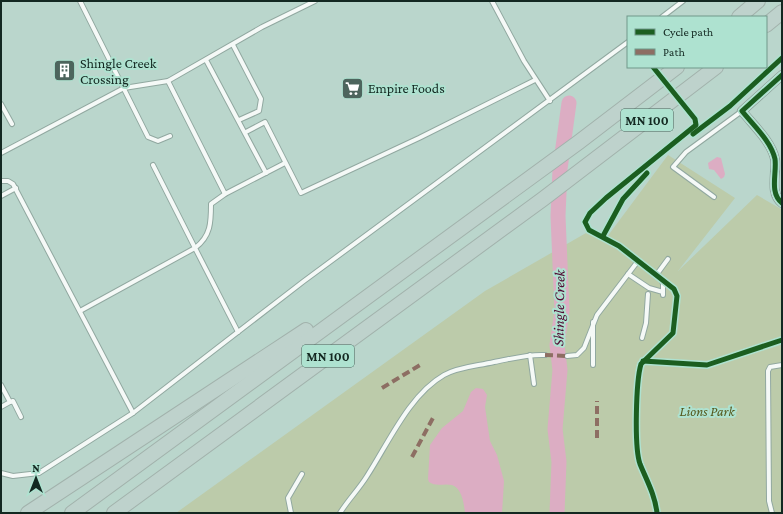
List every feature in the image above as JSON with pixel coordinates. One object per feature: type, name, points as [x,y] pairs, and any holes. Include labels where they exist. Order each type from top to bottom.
[{"type":"highway","points":[[734,16],[750,1]]},
{"type":"highway","points":[[740,16],[758,1]]},
{"type":"highway","points":[[767,24],[782,12]]},
{"type":"highway","name":"MN 100","points":[[72,513],[579,142],[677,68]]},
{"type":"highway","name":"MN 100","points":[[114,513],[543,199],[715,68]]},
{"type":"highway","points":[[28,513],[323,319],[426,254]]},
{"type":"highway","points":[[123,513],[166,475]]},
{"type":"street","points":[[782,75],[742,110],[772,150],[775,164],[776,195],[782,203]]},
{"type":"lane","points":[[80,1],[148,137],[158,141],[170,136]]},
{"type":"lane","points":[[1,153],[124,88],[168,81],[262,27],[314,1]]},
{"type":"lane","points":[[492,1],[535,80],[550,101]]},
{"type":"lane","points":[[663,16],[683,1]]},
{"type":"lane","points":[[1,473],[13,476],[39,473],[133,413],[223,346],[238,332],[627,43]]},
{"type":"lane","points":[[232,45],[261,99],[259,112],[239,120]]},
{"type":"lane","points":[[206,60],[246,132],[266,173]]},
{"type":"lane","points":[[246,132],[265,122],[300,193],[418,138],[535,80]]},
{"type":"lane","points":[[168,81],[225,194]]},
{"type":"lane","points":[[1,104],[12,124]]},
{"type":"lane","points":[[714,197],[674,167],[686,152],[742,110]]},
{"type":"lane","points":[[80,310],[195,248],[203,242],[211,225],[211,204],[225,194],[285,163]]},
{"type":"lane","points":[[153,165],[238,332]]},
{"type":"lane","points":[[1,182],[8,181],[14,184],[133,413]]},
{"type":"lane","points":[[1,196],[16,188]]},
{"type":"lane","points":[[657,274],[668,259]]},
{"type":"lane","points":[[567,356],[577,355],[584,348],[593,322],[606,301],[638,260],[657,274],[663,282],[663,293],[649,288],[628,274]]},
{"type":"lane","points":[[642,338],[646,323],[648,294]]},
{"type":"lane","points":[[593,322],[593,365]]},
{"type":"lane","points":[[340,513],[367,477],[406,412],[423,392],[439,378],[460,369],[530,355],[545,355]]},
{"type":"lane","points":[[530,355],[534,384]]},
{"type":"lane","points":[[772,513],[769,501],[768,371],[770,367],[782,365]]},
{"type":"lane","points":[[1,384],[10,402],[13,401],[21,417]]},
{"type":"lane","points":[[1,406],[10,402]]},
{"type":"lane","points":[[291,513],[288,498],[302,474]]},
{"type":"green space","name":"Lions Park","points":[[668,155],[735,198],[678,271],[757,195],[781,209],[782,513],[176,513],[485,291],[586,233],[604,241]]},
{"type":"shaded area","points":[[717,157],[721,158],[725,174],[721,179],[714,170],[709,169],[708,163]]},
{"type":"shaded area","points":[[476,388],[483,389],[487,395],[485,407],[490,441],[497,455],[504,481],[502,513],[465,513],[462,497],[458,489],[452,485],[434,484],[429,482],[428,479],[430,445],[442,428],[463,411],[471,392]]},
{"type":"waterway","name":"Shingle Creek","points":[[557,513],[559,462],[555,429],[560,370],[557,345],[562,311],[558,216],[560,169],[569,103]]},
{"type":"marked path","points":[[545,355],[567,356]]},
{"type":"marked path","points":[[382,388],[420,365]]},
{"type":"marked path","points":[[597,401],[597,438]]},
{"type":"marked path","points":[[412,457],[434,416]]},
{"type":"cycle path","points":[[693,134],[730,106],[782,58]]},
{"type":"cycle path","points":[[654,68],[695,119],[696,125],[606,198],[590,213],[585,222],[589,230],[619,246],[674,289],[677,296],[673,333],[641,364],[639,372],[636,414],[638,456],[653,494],[657,513]]},
{"type":"cycle path","points":[[782,75],[742,111],[766,140],[773,152],[775,159],[774,182],[776,194],[782,203]]},
{"type":"cycle path","points":[[603,236],[623,199],[647,173]]},
{"type":"cycle path","points":[[643,361],[707,365],[782,340]]},
{"type":"place","name":"Shingle Creek Crossing","points":[[64,71]]},
{"type":"place","name":"Empire Foods","points":[[352,88]]}]
